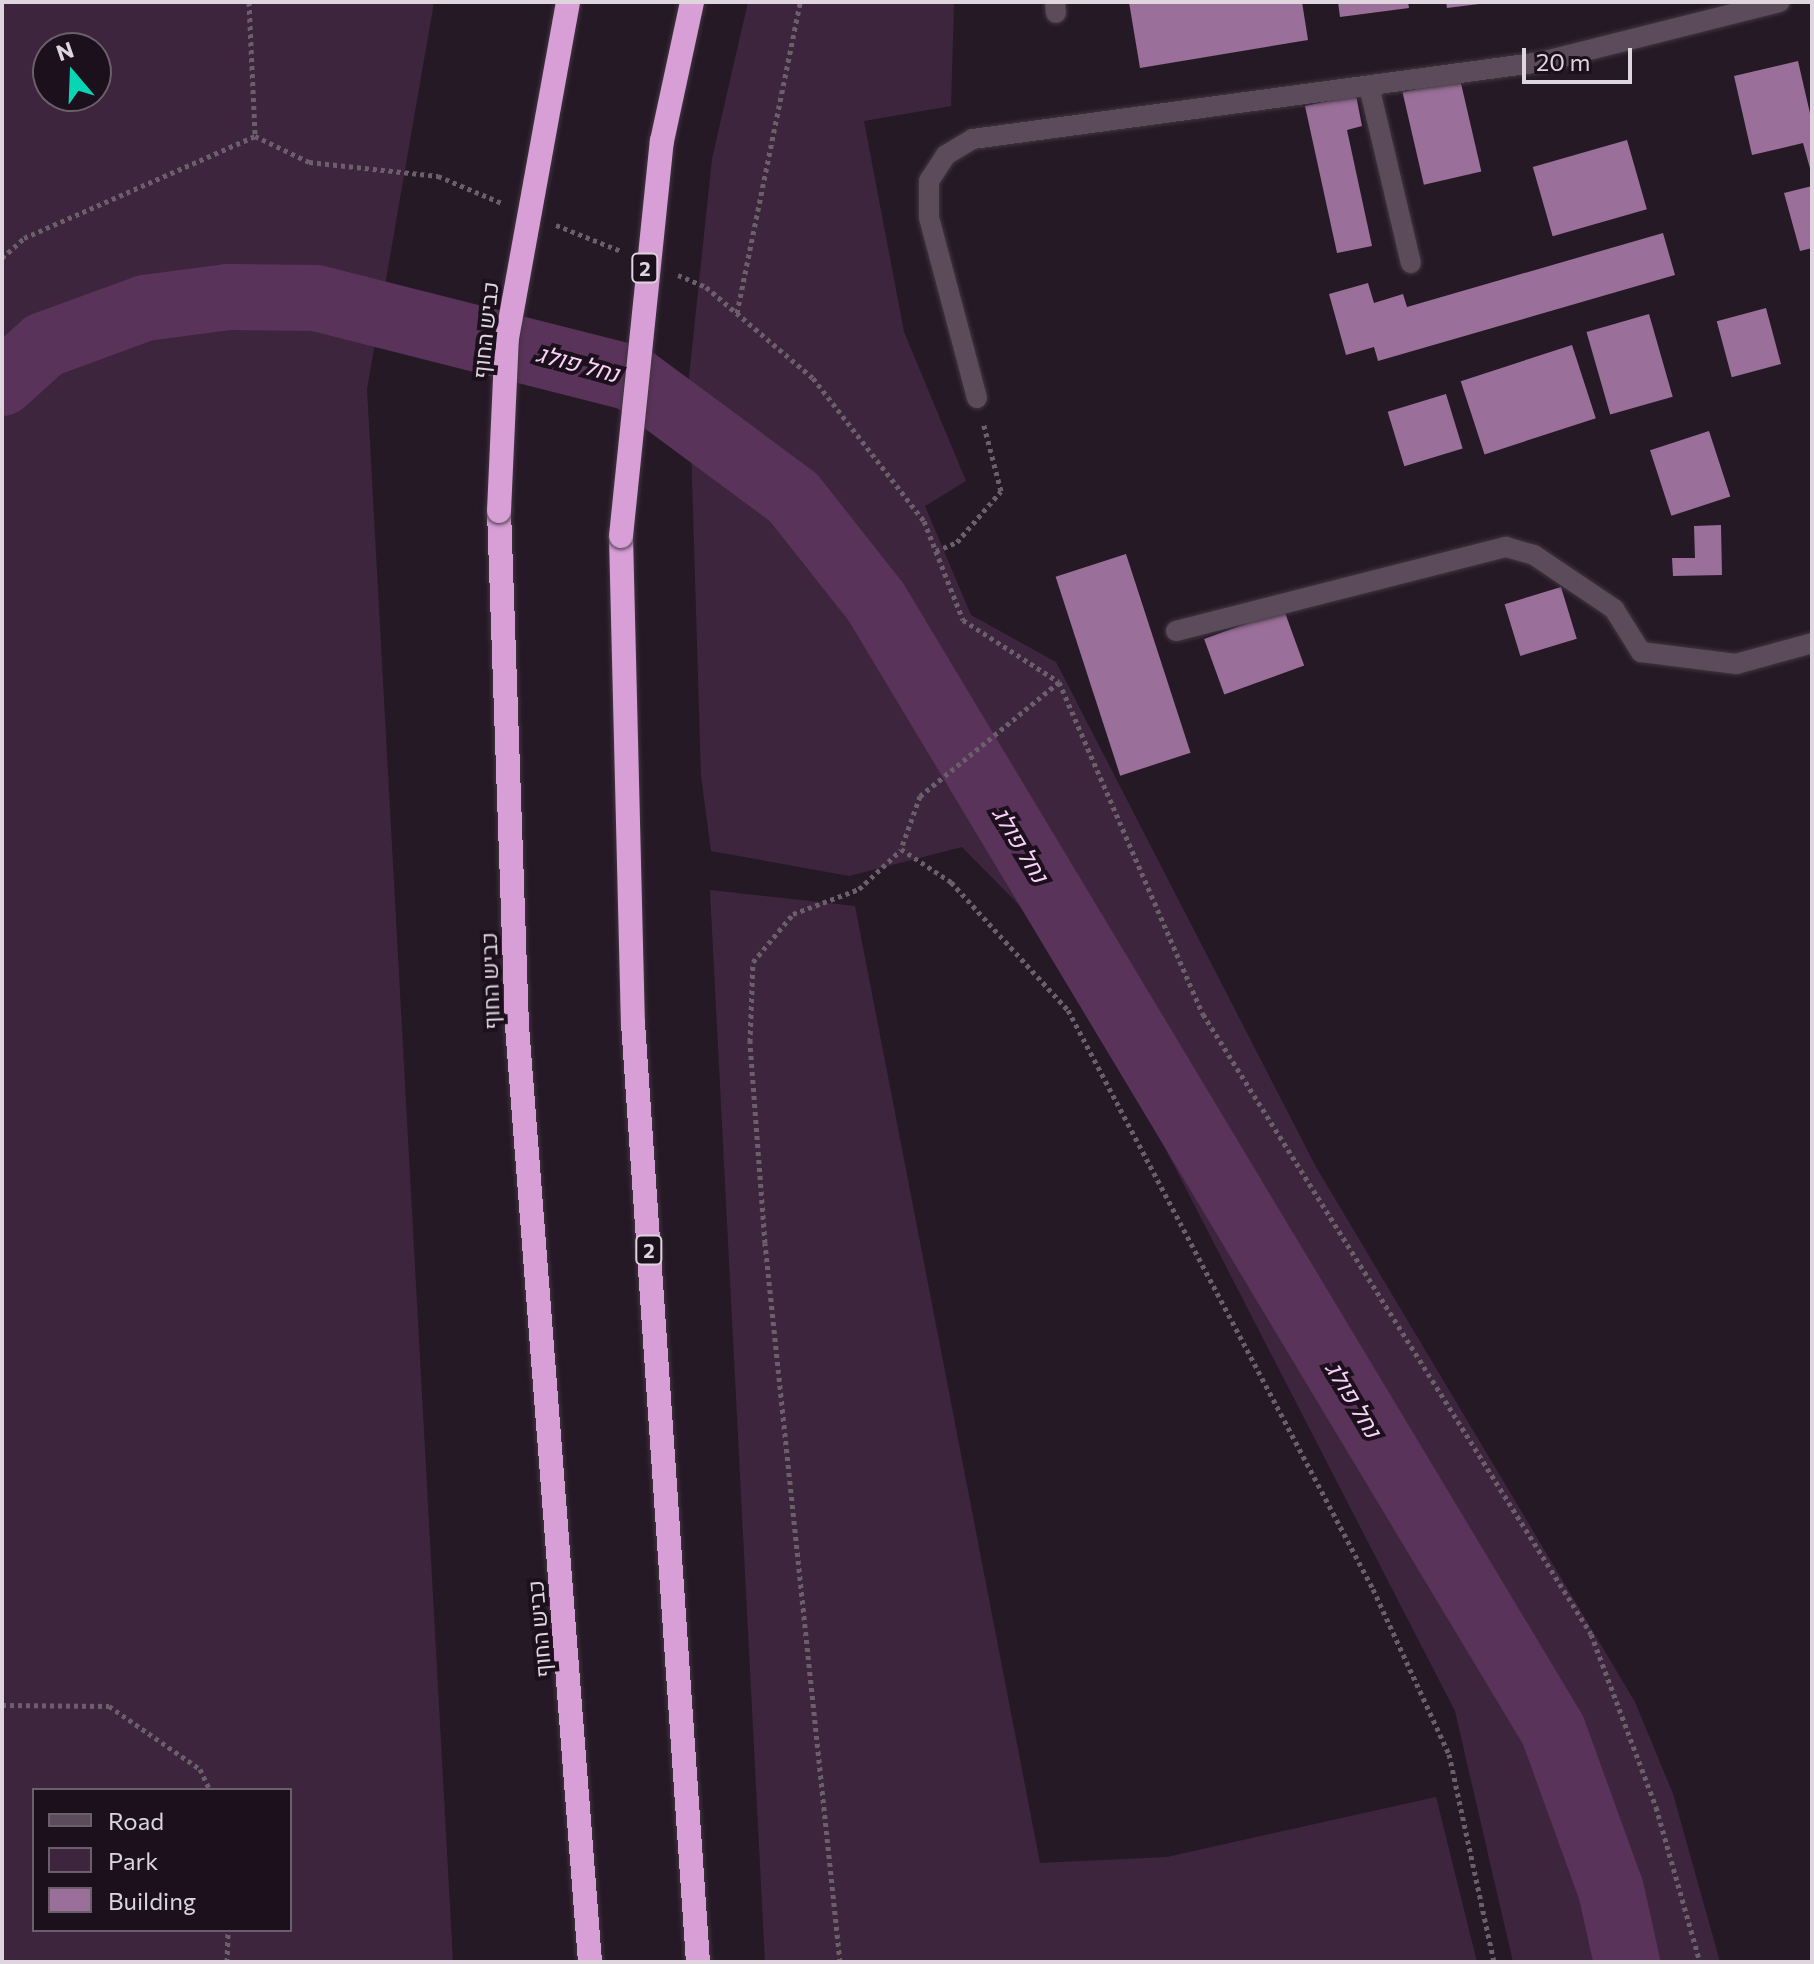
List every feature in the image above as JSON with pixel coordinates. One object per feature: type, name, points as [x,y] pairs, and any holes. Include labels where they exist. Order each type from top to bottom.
[{"type":"highway","name":"כביש החוף","points":[[568,2],[507,338],[499,511],[517,1026],[590,1962]]},
{"type":"highway","name":"2","points":[[692,2],[662,141],[621,536],[633,1023],[698,1962]]},
{"type":"lane","points":[[977,398],[929,217],[929,181],[946,155],[973,139],[1541,62],[1780,2]]},
{"type":"lane","points":[[1369,86],[1411,263]]},
{"type":"lane","points":[[1176,631],[1506,547],[1534,555],[1614,609],[1641,652],[1736,664],[1812,643]]},
{"type":"path","points":[[249,2],[255,136]]},
{"type":"path","points":[[737,313],[800,2]]},
{"type":"path","points":[[2,258],[24,238],[255,136],[309,162],[438,176],[509,205]]},
{"type":"path","points":[[551,223],[636,258]]},
{"type":"path","points":[[664,269],[706,287],[813,378],[924,521],[963,620],[1059,682],[1203,1014],[1591,1634],[1656,1807],[1700,1962]]},
{"type":"path","points":[[936,551],[957,542],[1001,491],[977,398]]},
{"type":"path","points":[[840,1962],[765,1243],[750,1042],[753,962],[793,914],[859,889],[901,849],[920,796],[1059,682]]},
{"type":"path","points":[[901,849],[951,882],[1068,1010],[1373,1589],[1449,1754],[1494,1962]]},
{"type":"path","points":[[2,1705],[109,1706],[200,1769],[209,1788]]},
{"type":"path","points":[[227,1962],[228,1932]]},
{"type":"green space","points":[[2,2],[434,2],[367,389],[453,1962],[2,1962]]},
{"type":"green space","points":[[748,2],[954,2],[951,106],[864,121],[904,332],[966,481],[925,506],[971,615],[1056,662],[1316,1167],[1635,1702],[1673,1794],[1720,1962],[1513,1962],[1455,1711],[1063,950],[962,847],[849,876],[711,851],[701,776],[689,377],[712,159]]},
{"type":"green space","points":[[710,890],[855,906],[1040,1863],[1167,1857],[1436,1797],[1477,1962],[765,1962]]},
{"type":"building","points":[[1129,2],[1302,2],[1308,40],[1140,68]]},
{"type":"building","points":[[1338,2],[1408,2],[1409,8],[1340,17]]},
{"type":"building","points":[[1446,2],[1479,2],[1479,4],[1447,8]]},
{"type":"building","points":[[1798,61],[1812,122],[1811,172],[1803,143],[1752,155],[1734,76]]},
{"type":"building","points":[[1460,79],[1481,172],[1424,185],[1403,92]]},
{"type":"building","points":[[1356,95],[1362,126],[1347,130],[1372,246],[1337,253],[1305,106]]},
{"type":"building","points":[[1627,140],[1647,209],[1553,236],[1533,167]]},
{"type":"building","points":[[1812,186],[1812,248],[1800,251],[1784,193]]},
{"type":"building","points":[[1663,233],[1675,275],[1378,361],[1374,347],[1346,355],[1329,294],[1368,283],[1374,303],[1403,294],[1407,307]]},
{"type":"building","points":[[1766,308],[1781,364],[1732,377],[1717,321]]},
{"type":"building","points":[[1649,314],[1673,397],[1610,415],[1587,332]]},
{"type":"building","points":[[1572,345],[1596,418],[1485,454],[1461,381]]},
{"type":"building","points":[[1446,394],[1463,449],[1404,466],[1388,412]]},
{"type":"building","points":[[1709,431],[1730,497],[1671,516],[1650,450]]},
{"type":"building","points":[[1721,525],[1722,575],[1673,576],[1672,558],[1695,558],[1694,526]]},
{"type":"building","points":[[1126,554],[1191,753],[1120,776],[1056,577]]},
{"type":"building","points":[[1561,587],[1577,639],[1520,656],[1505,604]]},
{"type":"building","points":[[1284,610],[1304,665],[1224,695],[1204,639]]},
{"type":"waterway","name":"נחל פולג","points":[[2,383],[44,345],[145,308],[228,297],[316,298],[632,378],[793,497],[876,602],[1553,1730],[1611,1890],[1627,1962]]}]
